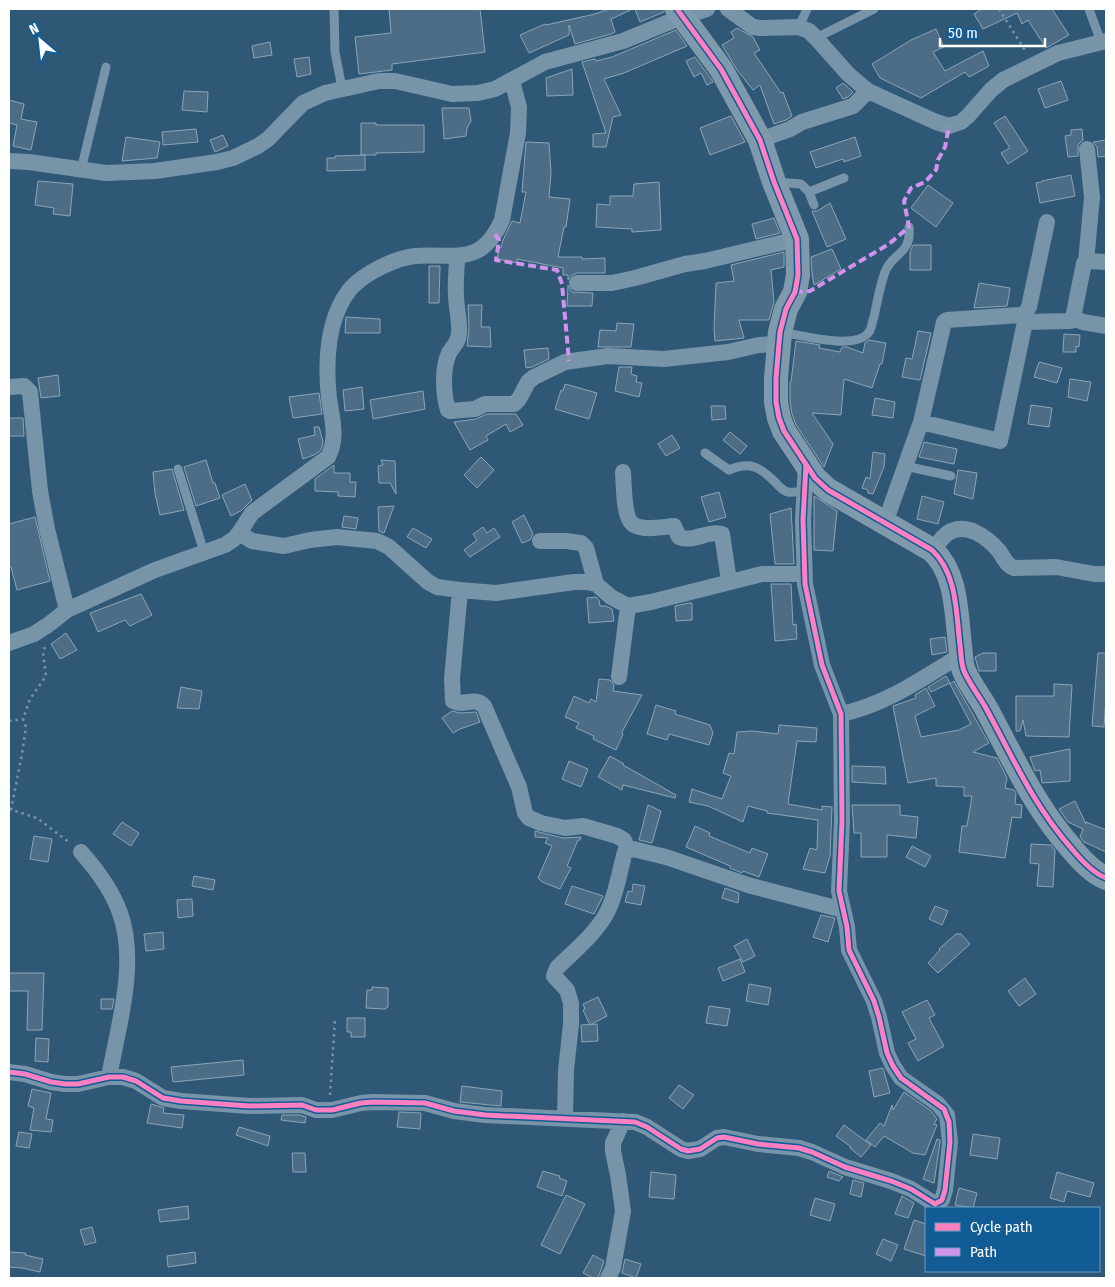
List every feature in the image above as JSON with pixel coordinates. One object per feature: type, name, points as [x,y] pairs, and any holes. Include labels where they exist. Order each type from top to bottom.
[{"type":"street","points":[[9,161],[106,173],[155,171],[233,158],[268,138],[303,103],[324,93],[379,81],[395,81],[452,94],[478,93],[495,89],[545,62],[623,40],[680,12],[707,9]]},
{"type":"street","points":[[728,9],[753,27],[799,27],[808,31],[848,74],[868,91],[936,122],[950,126],[968,116],[991,90],[1003,80],[1058,53],[1104,42]]},
{"type":"street","points":[[680,12],[721,69],[760,140],[774,182],[797,239],[799,262],[796,292],[786,309],[779,338],[776,378],[776,402],[784,431],[815,478],[828,490],[932,550],[941,558],[949,572],[953,591],[964,670],[1036,802],[1057,832],[1078,857],[1096,873],[1106,878]]},
{"type":"street","points":[[9,643],[34,634],[63,614],[155,570],[225,545],[234,539],[252,513],[328,457],[333,448],[334,433],[328,384],[328,357],[334,318],[338,309],[352,288],[370,274],[401,258],[457,256],[474,253],[489,242],[502,220],[518,133],[519,107],[512,81]]},
{"type":"street","points":[[760,140],[790,130],[802,122],[852,106],[868,91]]},
{"type":"street","points":[[886,523],[921,422],[946,320],[1020,315],[1024,320],[1064,322],[1070,321],[1073,318],[1082,267],[1086,262],[1092,197],[1087,148]]},
{"type":"street","points":[[921,422],[1000,441],[1024,320],[1029,307],[1048,222]]},
{"type":"street","points":[[577,283],[612,283],[685,264],[797,239]]},
{"type":"street","points":[[457,256],[456,294],[459,334],[456,344],[446,361],[444,380],[446,406],[450,411],[475,409],[485,404],[514,404],[519,399],[528,382],[534,377],[565,362],[608,356],[664,359],[719,353],[759,345],[779,338]]},
{"type":"street","points":[[1086,262],[1106,262]]},
{"type":"street","points":[[1073,318],[1089,324],[1106,326]]},
{"type":"street","points":[[9,387],[24,386],[30,392],[43,510],[63,614]]},
{"type":"street","points":[[9,1072],[65,1084],[78,1084],[109,1077],[123,1077],[136,1081],[163,1098],[181,1101],[249,1106],[302,1105],[316,1110],[328,1110],[373,1102],[425,1103],[454,1111],[486,1115],[635,1122],[688,1151],[700,1149],[717,1138],[724,1137],[758,1144],[799,1148],[845,1167],[892,1180],[941,1206],[945,1190],[950,1142],[949,1122],[944,1109],[901,1078],[893,1066],[887,1052],[874,1001],[849,950],[847,927],[839,892],[842,821],[842,714],[822,665],[804,574],[806,464]]},
{"type":"street","points":[[623,472],[626,513],[630,522],[635,526],[651,528],[674,526],[679,536],[686,540],[710,534],[722,534],[729,581]]},
{"type":"street","points":[[932,550],[949,532],[961,530],[977,532],[990,541],[1008,566],[1014,568],[1056,568],[1106,574]]},
{"type":"street","points":[[239,533],[252,541],[284,546],[338,537],[377,541],[389,547],[428,582],[437,587],[496,593],[574,582],[587,582],[596,584],[611,597],[628,606],[762,574],[804,574]]},
{"type":"street","points":[[540,541],[566,540],[581,543],[586,548],[596,584]]},
{"type":"street","points":[[460,590],[452,679],[453,701],[457,703],[476,701],[484,706],[519,787],[525,813],[529,818],[541,823],[565,828],[584,826],[616,836],[624,840],[628,850]]},
{"type":"street","points":[[619,677],[628,606]]},
{"type":"street","points":[[842,714],[858,711],[895,694],[961,655]]},
{"type":"street","points":[[565,1118],[566,1070],[571,1024],[571,1003],[567,990],[554,976],[556,968],[592,933],[605,916],[613,899],[625,852],[633,849],[666,857],[748,885],[843,910]]},
{"type":"street","points":[[81,852],[102,876],[120,914],[127,946],[127,982],[109,1077]]},
{"type":"street","points":[[608,1278],[612,1268],[623,1211],[613,1143],[623,1121]]},
{"type":"lane","points":[[334,9],[335,52],[342,88]]},
{"type":"lane","points":[[799,27],[807,9]]},
{"type":"lane","points":[[816,38],[874,9]]},
{"type":"lane","points":[[1089,9],[1104,42]]},
{"type":"lane","points":[[81,170],[106,67]]},
{"type":"lane","points":[[808,192],[844,178]]},
{"type":"lane","points":[[774,182],[801,184],[808,192],[814,205]]},
{"type":"lane","points":[[779,338],[834,341],[860,340],[870,331],[885,270],[897,255],[905,250],[909,241],[909,227]]},
{"type":"lane","points":[[705,453],[729,470],[740,465],[749,465],[768,474],[788,492],[805,491]]},
{"type":"lane","points":[[905,466],[951,476]]},
{"type":"lane","points":[[178,469],[204,552]]},
{"type":"path","points":[[999,9],[1032,65]]},
{"type":"path","points":[[63,614],[46,641],[43,652],[46,676],[30,699],[23,719],[26,727],[10,809],[37,818],[81,852]]},
{"type":"path","points":[[9,721],[23,719]]},
{"type":"path","points":[[328,1110],[335,1019]]},
{"type":"building","points":[[389,9],[480,9],[485,52],[392,64],[392,70],[359,74],[355,37],[391,33]]},
{"type":"building","points":[[609,9],[633,9],[611,19],[615,32],[611,34],[575,44],[569,25],[569,35],[529,53],[520,35],[545,24],[595,14]]},
{"type":"building","points":[[635,9],[664,9],[664,12],[640,22]]},
{"type":"building","points":[[982,9],[1052,9],[1069,35],[1046,48],[1028,20],[1022,24],[1017,13],[983,29],[974,14]]},
{"type":"building","points":[[737,28],[753,37],[760,50],[754,53],[781,93],[783,92],[792,116],[786,120],[774,124],[760,85],[753,90],[737,70],[722,45],[734,38],[731,32]]},
{"type":"building","points":[[936,29],[944,47],[933,52],[945,71],[983,51],[989,66],[969,77],[965,72],[921,98],[880,78],[872,64],[911,40]]},
{"type":"building","points":[[676,30],[687,46],[624,73],[604,79],[621,115],[613,117],[606,147],[593,147],[593,134],[606,133],[582,62],[612,57]]},
{"type":"building","points":[[270,42],[272,55],[254,58],[252,46]]},
{"type":"building","points":[[309,57],[311,74],[297,77],[294,59]]},
{"type":"building","points":[[695,57],[713,82],[707,85],[701,73],[694,77],[686,61]]},
{"type":"building","points":[[572,69],[573,95],[547,96],[546,78]]},
{"type":"building","points":[[1061,81],[1068,100],[1045,108],[1038,89]]},
{"type":"building","points":[[843,83],[853,92],[843,99],[836,88]]},
{"type":"building","points":[[184,91],[208,92],[207,112],[182,110]]},
{"type":"building","points":[[9,100],[24,104],[21,119],[37,122],[31,150],[13,146],[17,125],[9,123]]},
{"type":"building","points":[[442,108],[469,108],[471,121],[467,128],[466,136],[444,139]]},
{"type":"building","points":[[731,116],[745,142],[710,155],[700,128]]},
{"type":"building","points":[[1005,116],[1028,151],[1008,164],[1001,153],[1010,148],[994,123]]},
{"type":"building","points":[[361,123],[376,123],[376,125],[424,125],[424,152],[361,155]]},
{"type":"building","points":[[196,129],[198,142],[163,145],[162,132]]},
{"type":"building","points":[[1082,129],[1083,140],[1078,145],[1078,156],[1068,157],[1065,136],[1071,135],[1071,130]]},
{"type":"building","points":[[223,135],[228,146],[215,152],[210,140]]},
{"type":"building","points":[[126,137],[160,142],[157,158],[122,161]]},
{"type":"building","points":[[855,137],[861,156],[844,162],[843,159],[816,168],[810,152]]},
{"type":"building","points":[[1106,140],[1106,156],[1098,157],[1097,147],[1093,142]]},
{"type":"building","points":[[526,142],[549,143],[551,173],[549,197],[570,199],[566,227],[564,227],[558,257],[605,258],[605,273],[577,273],[568,280],[568,275],[563,275],[563,268],[517,259],[517,263],[497,259],[499,247],[501,248],[512,221],[520,223],[526,192],[522,192]]},
{"type":"building","points":[[365,155],[365,170],[327,171],[327,158]]},
{"type":"building","points":[[1071,175],[1075,196],[1040,203],[1036,183]]},
{"type":"building","points":[[38,181],[73,184],[70,216],[53,214],[54,208],[35,205]]},
{"type":"building","points":[[659,182],[661,230],[632,232],[632,229],[596,227],[597,204],[610,205],[610,196],[633,196],[634,184]]},
{"type":"building","points":[[928,185],[953,203],[936,227],[911,208]]},
{"type":"building","points":[[830,203],[846,239],[827,247],[812,211],[817,211]]},
{"type":"building","points":[[774,218],[780,233],[756,239],[752,224]]},
{"type":"building","points":[[913,245],[931,245],[931,270],[910,270],[910,252]]},
{"type":"building","points":[[832,249],[841,269],[814,285],[811,257]]},
{"type":"building","points":[[784,252],[784,267],[771,270],[774,302],[769,320],[739,320],[744,338],[715,341],[716,283],[734,281],[731,265]]},
{"type":"building","points":[[429,266],[440,266],[439,303],[429,303]]},
{"type":"building","points":[[979,283],[1010,288],[1007,306],[974,308]]},
{"type":"building","points":[[568,285],[572,292],[593,293],[592,306],[567,306]]},
{"type":"building","points":[[468,305],[482,305],[481,327],[490,327],[491,347],[467,346],[469,328]]},
{"type":"building","points":[[346,317],[380,319],[380,333],[345,333]]},
{"type":"building","points":[[617,323],[634,324],[631,347],[598,347],[600,330],[616,331]]},
{"type":"building","points":[[918,331],[931,333],[920,380],[902,377],[906,358],[912,359]]},
{"type":"building","points":[[1064,334],[1080,335],[1079,347],[1076,346],[1076,352],[1063,352]]},
{"type":"building","points":[[869,340],[886,343],[882,364],[880,364],[872,388],[844,379],[841,415],[812,413],[833,444],[824,467],[796,425],[792,414],[790,382],[796,341],[820,345],[819,348],[840,352],[842,347],[847,347],[863,353],[865,343]]},
{"type":"building","points":[[548,348],[549,359],[526,368],[524,350]]},
{"type":"building","points":[[1039,362],[1062,368],[1057,383],[1034,377]]},
{"type":"building","points":[[619,367],[632,367],[631,374],[637,376],[636,382],[642,383],[639,397],[615,391]]},
{"type":"building","points":[[58,375],[60,396],[41,398],[38,378]]},
{"type":"building","points":[[1070,379],[1091,382],[1087,401],[1068,397]]},
{"type":"building","points":[[565,384],[597,393],[589,419],[555,409]]},
{"type":"building","points":[[362,387],[364,409],[345,411],[343,390]]},
{"type":"building","points":[[423,391],[425,409],[373,419],[370,400]]},
{"type":"building","points":[[319,393],[322,414],[293,418],[289,397]]},
{"type":"building","points":[[875,398],[895,402],[893,418],[872,415]]},
{"type":"building","points":[[1031,405],[1052,408],[1049,427],[1028,424]]},
{"type":"building","points":[[711,406],[725,406],[726,419],[712,420]]},
{"type":"building","points":[[487,414],[516,414],[523,425],[510,432],[506,424],[486,436],[488,440],[470,450],[454,422],[476,419]]},
{"type":"building","points":[[9,418],[23,418],[24,436],[9,436]]},
{"type":"building","points":[[314,427],[319,427],[323,441],[322,447],[314,455],[303,459],[298,439],[315,435]]},
{"type":"building","points":[[730,432],[747,446],[740,454],[723,440]]},
{"type":"building","points":[[672,435],[680,448],[666,456],[658,444]]},
{"type":"building","points":[[924,442],[957,449],[954,464],[919,457]]},
{"type":"building","points":[[873,452],[885,454],[884,467],[873,494],[868,493],[868,490],[862,488],[866,477],[870,479]]},
{"type":"building","points":[[481,457],[494,470],[477,488],[464,475]]},
{"type":"building","points":[[206,460],[220,498],[196,506],[184,467]]},
{"type":"building","points":[[381,460],[395,461],[396,494],[390,483],[379,483],[378,466],[383,465]]},
{"type":"building","points":[[334,465],[334,473],[350,473],[350,482],[356,482],[355,497],[338,496],[338,492],[315,491],[315,479]]},
{"type":"building","points":[[172,469],[184,510],[160,515],[155,494],[153,472]]},
{"type":"building","points":[[958,470],[977,473],[973,499],[954,494]]},
{"type":"building","points":[[245,484],[252,500],[242,510],[231,516],[222,495]]},
{"type":"building","points":[[719,492],[726,517],[709,522],[701,497]]},
{"type":"building","points":[[814,496],[837,511],[833,551],[814,550]]},
{"type":"building","points":[[922,496],[944,502],[938,524],[917,519]]},
{"type":"building","points":[[394,506],[384,533],[379,531],[378,507]]},
{"type":"building","points":[[791,508],[794,564],[775,564],[770,514]]},
{"type":"building","points":[[524,515],[533,534],[530,540],[522,543],[512,522]]},
{"type":"building","points":[[344,516],[358,518],[356,529],[342,527]]},
{"type":"building","points":[[35,517],[50,581],[17,590],[11,567],[9,568],[9,524]]},
{"type":"building","points":[[483,527],[487,533],[494,528],[500,537],[470,557],[464,550],[477,540],[473,534]]},
{"type":"building","points":[[413,528],[432,539],[426,548],[407,537]]},
{"type":"building","points":[[771,584],[791,584],[793,625],[796,624],[797,639],[775,641]]},
{"type":"building","points":[[141,594],[152,615],[130,626],[125,620],[98,632],[90,613]]},
{"type":"building","points":[[596,597],[599,600],[600,606],[612,609],[614,621],[589,623],[587,598]]},
{"type":"building","points":[[692,603],[692,620],[676,621],[675,606]]},
{"type":"building","points":[[66,633],[77,650],[60,659],[51,644]]},
{"type":"building","points":[[945,637],[947,652],[932,655],[930,639]]},
{"type":"building","points":[[983,653],[996,653],[996,671],[979,671],[975,657]]},
{"type":"building","points":[[1098,653],[1106,653],[1104,727],[1092,726]]},
{"type":"building","points":[[946,676],[950,683],[931,692],[928,687]]},
{"type":"building","points":[[599,679],[610,680],[614,685],[613,691],[642,695],[622,732],[623,734],[616,750],[593,739],[594,736],[576,728],[579,723],[565,717],[574,696],[589,703],[591,699],[596,702]]},
{"type":"building","points":[[954,681],[989,743],[973,752],[997,758],[1007,778],[1005,788],[1014,790],[1016,793],[1015,804],[1022,805],[1021,818],[1012,817],[1005,858],[959,852],[962,826],[967,826],[972,796],[964,796],[964,787],[936,786],[936,778],[908,783],[893,706],[916,698],[915,695],[926,688],[935,706],[915,716],[921,737],[959,730],[971,724],[950,684]]},
{"type":"building","points":[[1054,684],[1072,685],[1069,737],[1026,736],[1023,720],[1020,731],[1016,731],[1016,696],[1054,696]]},
{"type":"building","points":[[181,687],[202,691],[199,709],[177,708]]},
{"type":"building","points":[[656,705],[676,711],[675,714],[710,725],[713,733],[709,745],[669,734],[667,740],[647,734]]},
{"type":"building","points":[[452,711],[460,713],[476,712],[480,722],[453,733],[442,718]]},
{"type":"building","points":[[779,725],[817,728],[816,742],[797,741],[788,804],[822,810],[822,806],[832,807],[830,856],[825,873],[803,869],[810,848],[817,850],[818,820],[767,813],[767,811],[748,806],[743,822],[708,806],[689,802],[692,789],[722,799],[731,776],[723,773],[729,753],[734,754],[737,732],[752,731],[778,734]]},
{"type":"building","points":[[1070,749],[1070,781],[1042,783],[1040,770],[1035,771],[1030,757]]},
{"type":"building","points":[[610,756],[676,795],[675,798],[623,785],[622,790],[598,777]]},
{"type":"building","points":[[569,761],[588,769],[581,787],[562,779]]},
{"type":"building","points":[[852,766],[885,767],[886,784],[852,782]]},
{"type":"building","points":[[1075,801],[1086,824],[1086,822],[1106,830],[1106,852],[1084,842],[1080,837],[1083,829],[1068,822],[1059,809]]},
{"type":"building","points":[[648,805],[661,811],[652,843],[639,840]]},
{"type":"building","points":[[852,805],[900,805],[900,815],[918,817],[916,838],[887,835],[887,857],[861,857],[861,833],[854,833]]},
{"type":"building","points":[[122,822],[139,833],[131,846],[113,834]]},
{"type":"building","points":[[695,826],[710,833],[709,836],[750,853],[752,848],[768,854],[759,877],[743,871],[742,873],[686,847]]},
{"type":"building","points":[[535,831],[563,838],[581,837],[567,866],[571,868],[560,889],[542,882],[538,878],[552,846],[545,843],[548,838],[535,837]]},
{"type":"building","points":[[34,836],[52,839],[48,862],[30,859]]},
{"type":"building","points":[[1031,844],[1051,845],[1055,850],[1053,887],[1037,886],[1039,864],[1030,863]]},
{"type":"building","points":[[912,846],[931,856],[925,867],[906,857]]},
{"type":"building","points":[[194,876],[215,880],[213,890],[192,886]]},
{"type":"building","points":[[633,884],[645,886],[641,905],[625,902],[628,891],[632,892]]},
{"type":"building","points":[[572,886],[603,896],[594,914],[565,904]]},
{"type":"building","points":[[725,888],[739,893],[738,903],[722,898]]},
{"type":"building","points":[[192,899],[193,916],[178,918],[177,900]]},
{"type":"building","points":[[935,906],[948,911],[942,925],[929,919]]},
{"type":"building","points":[[821,915],[835,918],[828,942],[813,937]]},
{"type":"building","points":[[163,932],[164,949],[146,951],[144,934]]},
{"type":"building","points":[[956,934],[961,934],[970,944],[938,973],[928,963],[939,949]]},
{"type":"building","points":[[747,939],[755,956],[743,962],[734,946]]},
{"type":"building","points":[[740,959],[745,972],[723,981],[718,968]]},
{"type":"building","points":[[9,973],[44,973],[42,1030],[27,1030],[28,991],[9,991]]},
{"type":"building","points":[[1025,978],[1036,994],[1019,1006],[1008,991]]},
{"type":"building","points":[[749,984],[771,988],[768,1005],[746,1001]]},
{"type":"building","points":[[372,987],[388,988],[388,1007],[385,1009],[366,1008],[367,990],[372,990]]},
{"type":"building","points":[[598,997],[607,1016],[590,1025],[583,1010],[585,1009],[583,1004]]},
{"type":"building","points":[[101,999],[114,999],[112,1009],[101,1009]]},
{"type":"building","points":[[927,1000],[935,1015],[929,1018],[944,1046],[918,1061],[908,1043],[916,1039],[902,1012]]},
{"type":"building","points":[[709,1006],[730,1009],[727,1026],[706,1023]]},
{"type":"building","points":[[347,1018],[365,1018],[365,1037],[351,1037],[351,1032],[347,1032]]},
{"type":"building","points":[[597,1024],[598,1041],[582,1042],[581,1025]]},
{"type":"building","points":[[36,1038],[49,1039],[48,1062],[35,1061]]},
{"type":"building","points":[[243,1060],[244,1075],[173,1082],[171,1067]]},
{"type":"building","points":[[883,1068],[890,1093],[874,1097],[869,1071]]},
{"type":"building","points":[[679,1085],[694,1095],[683,1109],[669,1098]]},
{"type":"building","points":[[462,1086],[502,1091],[501,1106],[460,1102]]},
{"type":"building","points":[[32,1089],[51,1093],[46,1119],[53,1120],[51,1132],[30,1130],[34,1108],[28,1106]]},
{"type":"building","points":[[904,1092],[931,1111],[937,1119],[934,1124],[937,1125],[925,1155],[913,1153],[884,1136],[875,1147],[866,1140],[880,1123],[884,1126],[892,1105],[893,1110]]},
{"type":"building","points":[[151,1104],[164,1108],[163,1113],[184,1115],[182,1128],[147,1123]]},
{"type":"building","points":[[399,1112],[421,1113],[420,1129],[397,1127]]},
{"type":"building","points":[[282,1115],[306,1117],[305,1123],[281,1120]]},
{"type":"building","points":[[844,1125],[871,1145],[861,1157],[836,1136]]},
{"type":"building","points":[[239,1127],[270,1136],[268,1146],[236,1135]]},
{"type":"building","points":[[19,1132],[32,1134],[29,1148],[16,1146]]},
{"type":"building","points":[[973,1134],[1000,1138],[997,1159],[970,1155]]},
{"type":"building","points":[[937,1139],[940,1142],[934,1183],[923,1179]]},
{"type":"building","points":[[292,1153],[305,1153],[306,1172],[293,1172]]},
{"type":"building","points":[[543,1171],[560,1176],[559,1178],[567,1181],[562,1196],[537,1187]]},
{"type":"building","points":[[829,1171],[843,1177],[839,1181],[827,1177]]},
{"type":"building","points":[[651,1172],[676,1175],[674,1199],[649,1197]]},
{"type":"building","points":[[1057,1172],[1094,1183],[1090,1197],[1067,1191],[1064,1202],[1050,1198]]},
{"type":"building","points":[[853,1180],[864,1183],[861,1197],[850,1194]]},
{"type":"building","points":[[959,1188],[977,1193],[973,1207],[955,1205]]},
{"type":"building","points":[[566,1195],[585,1204],[560,1254],[541,1245]]},
{"type":"building","points":[[902,1196],[914,1203],[908,1218],[895,1214]]},
{"type":"building","points":[[815,1198],[835,1204],[830,1221],[810,1215]]},
{"type":"building","points":[[188,1206],[189,1219],[160,1222],[158,1210]]},
{"type":"building","points":[[914,1220],[925,1224],[925,1256],[904,1249]]},
{"type":"building","points":[[92,1227],[96,1242],[85,1245],[80,1230]]},
{"type":"building","points":[[883,1239],[898,1245],[891,1261],[876,1254]]},
{"type":"building","points":[[9,1252],[26,1253],[25,1255],[43,1259],[40,1272],[9,1267]]},
{"type":"building","points":[[195,1252],[196,1263],[168,1267],[167,1256]]},
{"type":"building","points":[[593,1255],[604,1261],[598,1278],[593,1278],[583,1273]]},
{"type":"building","points":[[625,1259],[641,1264],[636,1278],[622,1273]]},
{"type":"marked path","points":[[795,292],[810,291],[889,244],[909,227],[904,201],[911,188],[925,182],[936,170],[938,160],[945,147],[949,126]]},
{"type":"marked path","points":[[495,234],[499,240],[496,260],[557,270],[562,284],[569,361]]},
{"type":"cycle path","points":[[677,9],[721,69],[760,140],[774,182],[797,239],[798,275],[795,292],[786,309],[780,332],[776,378],[776,402],[784,431],[815,478],[828,490],[932,550],[940,559],[951,581],[954,594],[962,662],[966,676],[1046,816],[1083,862],[1096,873],[1106,878]]},
{"type":"cycle path","points":[[9,1072],[65,1084],[78,1084],[109,1077],[123,1077],[136,1081],[163,1098],[181,1101],[249,1106],[302,1105],[316,1110],[332,1110],[373,1102],[425,1103],[454,1111],[485,1115],[635,1122],[647,1127],[681,1149],[688,1151],[700,1149],[717,1138],[724,1137],[758,1144],[799,1148],[845,1167],[911,1189],[935,1204],[942,1200],[945,1190],[950,1142],[949,1122],[944,1109],[901,1078],[893,1066],[887,1053],[874,1001],[849,950],[847,927],[839,891],[842,821],[841,714],[822,665],[805,584],[803,520],[806,464]]}]
